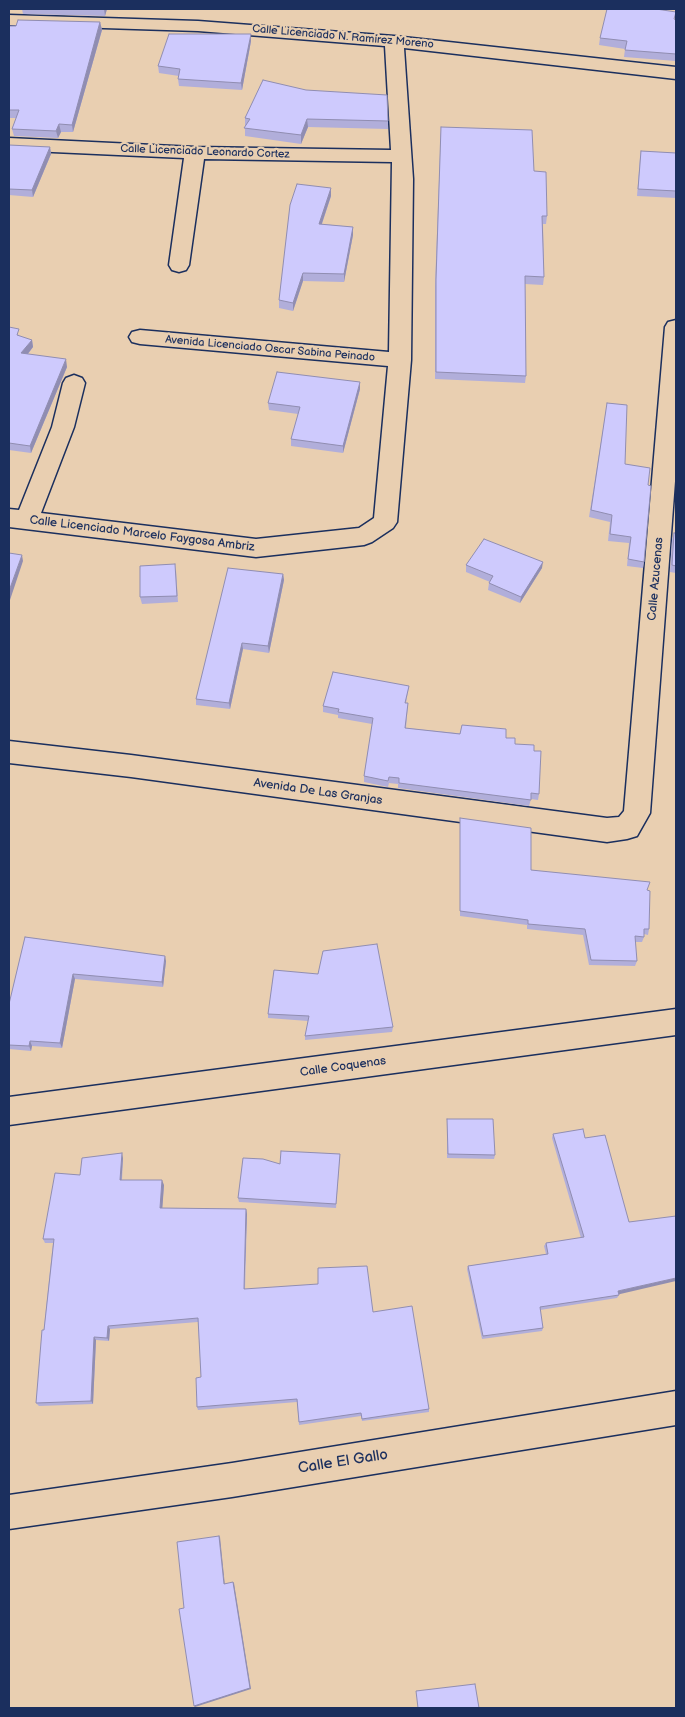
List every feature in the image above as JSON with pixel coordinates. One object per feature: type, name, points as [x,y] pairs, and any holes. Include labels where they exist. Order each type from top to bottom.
[{"type":"street","name":"Calle Licenciado N. Ramírez Moreno","points":[[9,20],[198,26],[394,41],[676,73]]},
{"type":"street","points":[[394,41],[401,156],[400,360]]},
{"type":"street","name":"Calle Licenciado Leonardo Cortez","points":[[9,144],[195,152],[401,156]]},
{"type":"street","points":[[179,265],[195,152]]},
{"type":"street","name":"Calle Azucenas","points":[[627,828],[637,813],[676,327]]},
{"type":"street","name":"Avenida Licenciado Oscar Sabina Peinado","points":[[140,338],[400,360]]},
{"type":"street","name":"Calle Licenciado Marcelo Faygosa Ambriz","points":[[18,519],[256,548],[364,536],[385,522],[400,360]]},
{"type":"street","points":[[18,519],[63,427],[74,383]]},
{"type":"street","name":"Avenida De Las Granjas","points":[[9,752],[131,766],[607,830],[627,828]]},
{"type":"street","name":"Calle Coquenas","points":[[9,1111],[676,1022]]},
{"type":"street","name":"Calle El Gallo","points":[[9,1512],[232,1480],[676,1408]]},
{"type":"building","points":[[607,9],[656,9],[676,12],[674,19],[676,20],[676,54],[625,50],[627,41],[600,38]]},
{"type":"building","points":[[18,20],[100,22],[72,125],[59,124],[56,131],[12,129],[19,110],[9,110],[9,26],[16,26]]},
{"type":"building","points":[[169,34],[251,34],[241,83],[178,79],[180,69],[158,66]]},
{"type":"building","points":[[263,80],[306,90],[387,95],[388,121],[307,119],[301,135],[244,128],[250,119],[245,118]]},
{"type":"building","points":[[441,127],[532,130],[534,171],[546,172],[547,216],[542,216],[544,277],[525,276],[526,376],[436,372],[436,279]]},
{"type":"building","points":[[9,145],[50,147],[32,190],[9,189]]},
{"type":"building","points":[[641,151],[676,153],[676,191],[638,189]]},
{"type":"building","points":[[297,184],[331,188],[319,224],[353,227],[344,274],[303,273],[293,303],[279,300],[290,205]]},
{"type":"building","points":[[9,327],[19,329],[17,335],[32,340],[21,353],[66,359],[30,446],[9,443]]},
{"type":"building","points":[[277,372],[360,382],[343,446],[291,439],[300,407],[268,403]]},
{"type":"building","points":[[607,403],[627,405],[625,464],[650,468],[648,485],[651,486],[644,562],[628,559],[631,537],[610,534],[612,515],[591,510]]},
{"type":"building","points":[[674,533],[676,533],[676,566],[672,565]]},
{"type":"building","points":[[484,539],[543,562],[521,597],[489,583],[493,576],[466,565]]},
{"type":"building","points":[[9,553],[22,555],[9,591]]},
{"type":"building","points":[[175,564],[177,596],[140,597],[140,566]]},
{"type":"building","points":[[228,568],[283,574],[268,646],[242,643],[229,703],[196,699]]},
{"type":"building","points":[[333,672],[409,686],[405,703],[408,703],[405,728],[460,734],[462,725],[506,729],[506,738],[515,738],[515,744],[534,745],[534,751],[541,751],[539,794],[531,793],[531,800],[399,783],[399,778],[389,777],[388,781],[364,776],[373,718],[338,712],[339,709],[323,706]]},
{"type":"building","points":[[460,818],[531,828],[531,870],[650,882],[647,890],[650,891],[649,929],[644,929],[644,937],[635,936],[637,961],[591,960],[585,929],[528,924],[528,920],[460,911]]},
{"type":"building","points":[[25,937],[165,956],[162,982],[73,974],[60,1043],[30,1041],[29,1046],[9,1045],[9,1004]]},
{"type":"building","points":[[377,944],[393,1027],[305,1036],[309,1016],[268,1014],[274,970],[318,974],[323,951]]},
{"type":"building","points":[[447,1119],[493,1119],[495,1155],[448,1154]]},
{"type":"building","points":[[583,1129],[585,1138],[605,1135],[629,1222],[676,1216],[676,1278],[618,1291],[619,1295],[540,1307],[543,1328],[483,1336],[468,1266],[548,1254],[546,1243],[584,1237],[553,1134]]},
{"type":"building","points":[[281,1151],[340,1154],[336,1204],[238,1198],[243,1158],[263,1159],[280,1164]]},
{"type":"building","points":[[122,1153],[120,1180],[162,1180],[160,1208],[246,1209],[244,1289],[318,1284],[318,1268],[367,1266],[373,1312],[412,1306],[429,1409],[362,1419],[361,1413],[299,1422],[297,1399],[197,1407],[196,1378],[201,1377],[198,1318],[108,1326],[107,1338],[94,1337],[91,1401],[36,1403],[42,1330],[44,1330],[54,1239],[43,1239],[55,1173],[80,1175],[82,1158]]},
{"type":"building","points":[[219,1536],[224,1584],[233,1582],[250,1688],[194,1706],[179,1609],[184,1608],[177,1542]]},
{"type":"building","points":[[475,1684],[479,1708],[418,1708],[416,1691]]}]
